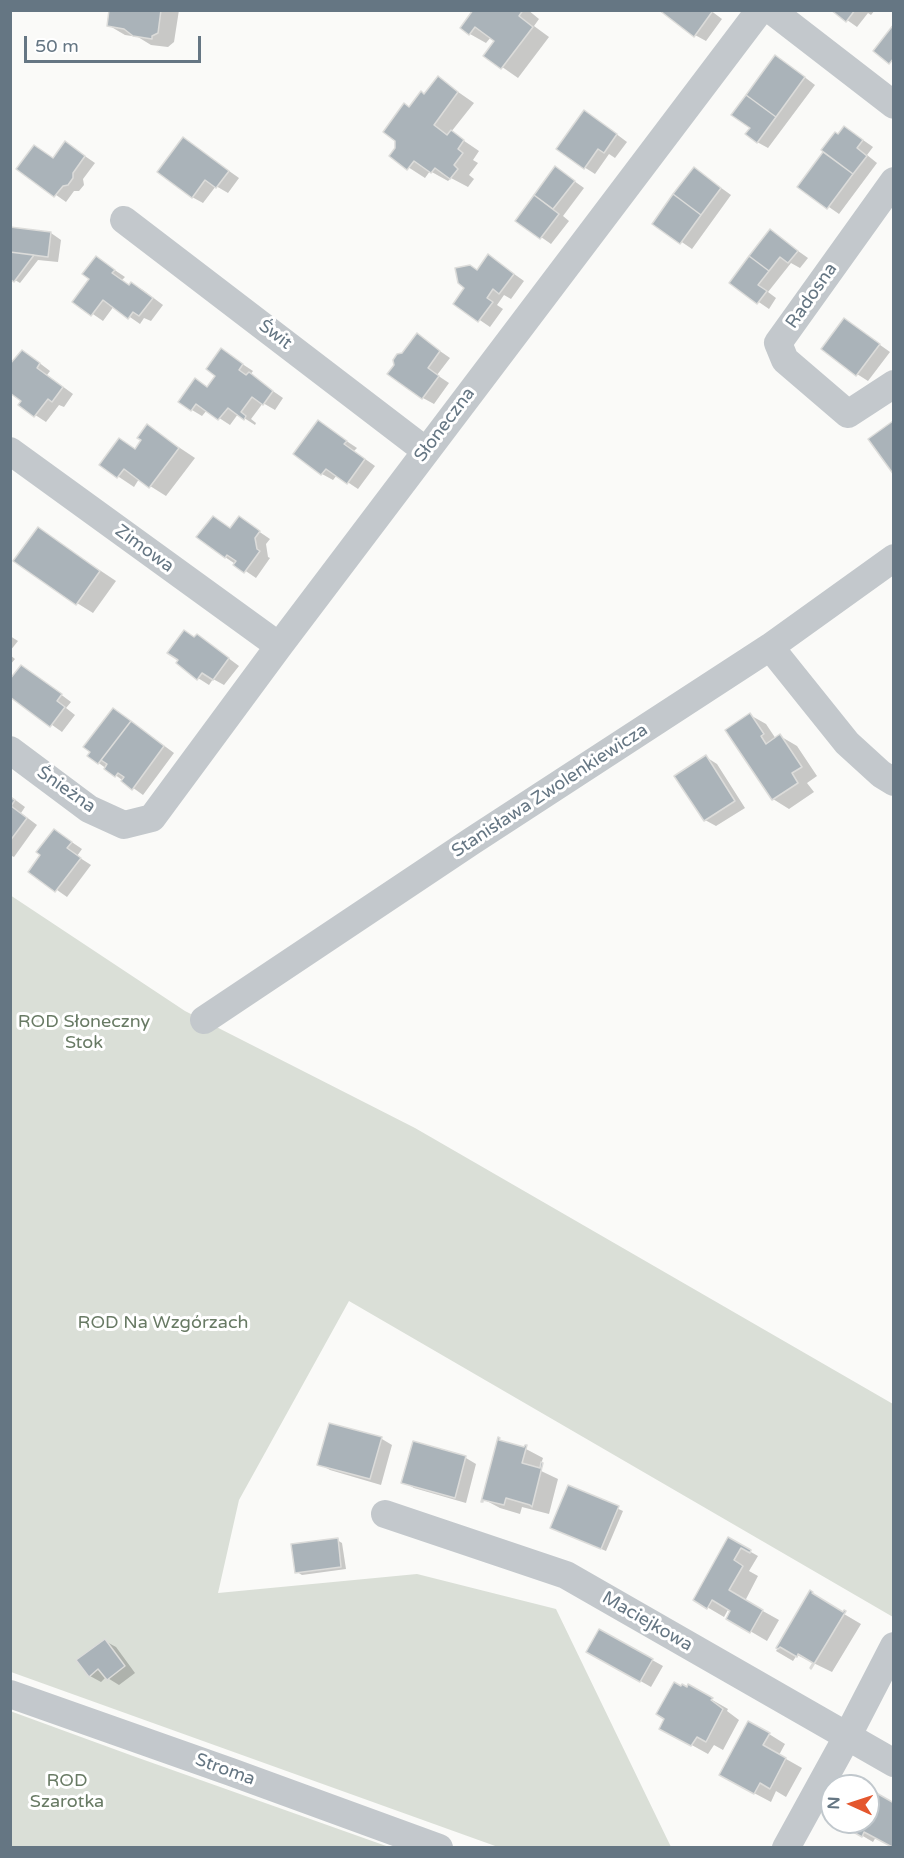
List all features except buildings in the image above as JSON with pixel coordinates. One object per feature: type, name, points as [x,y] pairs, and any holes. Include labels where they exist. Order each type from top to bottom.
[{"type":"street","name":"Słoneczna","points":[[124,825],[152,818],[759,10]]},
{"type":"street","points":[[771,10],[894,105]]},
{"type":"street","name":"Radosna","points":[[894,181],[778,343],[785,360],[848,414],[894,384]]},
{"type":"street","name":"Świt","points":[[124,220],[426,451]]},
{"type":"street","name":"Zimowa","points":[[10,451],[279,646]]},
{"type":"street","name":"Stanisława Zwolenkiewicza","points":[[204,1020],[770,647],[894,558]]},
{"type":"street","points":[[770,647],[847,743],[881,774],[894,782]]},
{"type":"street","name":"Śnieżna","points":[[10,750],[89,809],[124,825]]},
{"type":"street","name":"Maciejkowa","points":[[385,1514],[566,1575],[894,1763]]},
{"type":"street","points":[[786,1848],[894,1646]]},
{"type":"street","name":"Stroma","points":[[10,1694],[439,1848]]},
{"type":"green space","name":"ROD Na Wzgórzach","points":[[10,895],[185,1011],[415,1128],[893,1404],[893,1617],[349,1301],[239,1500],[218,1593],[417,1574],[556,1609],[671,1847],[498,1847],[11,1672]]},
{"type":"green space","name":"ROD Szarotka","points":[[10,1711],[133,1756],[389,1847],[11,1847]]},
{"type":"park label","name":"ROD Słoneczny Stok","points":[[84,1032]]}]
